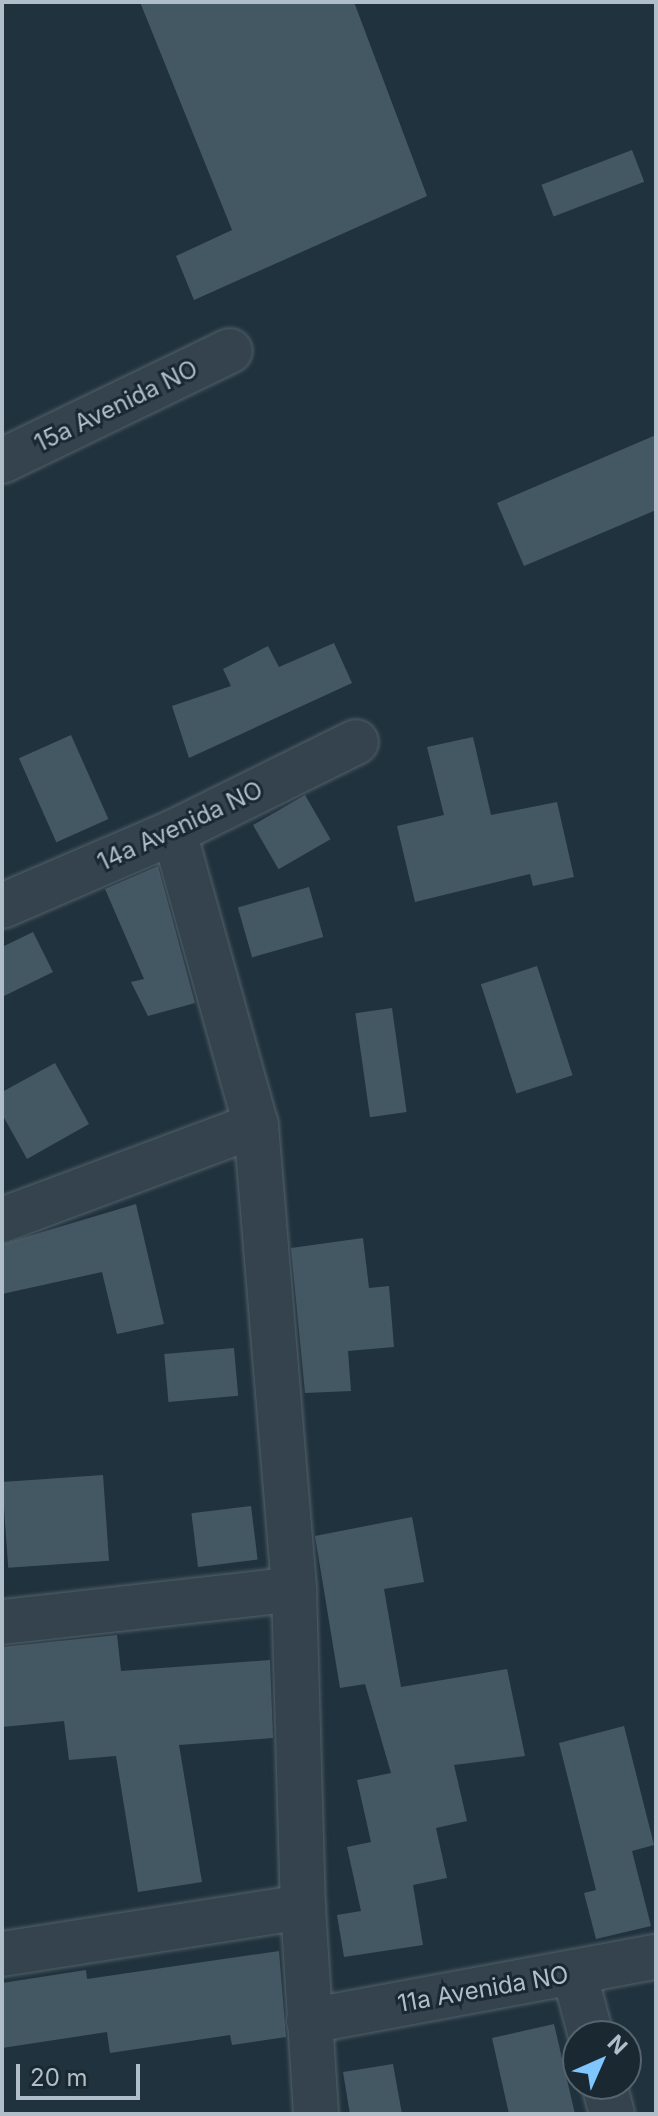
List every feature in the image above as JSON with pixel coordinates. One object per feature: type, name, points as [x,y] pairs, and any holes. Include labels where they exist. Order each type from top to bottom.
[{"type":"street","name":"15a Avenida NO","points":[[2,461],[230,351]]},
{"type":"street","name":"14a Avenida NO","points":[[2,906],[174,832],[356,742]]},
{"type":"street","points":[[174,832],[256,1125],[294,1589],[303,1907],[316,2114]]},
{"type":"street","points":[[2,1220],[256,1125]]},
{"type":"street","points":[[2,1622],[294,1589]]},
{"type":"street","points":[[2,1954],[303,1907]]},
{"type":"street","name":"11a Avenida NO","points":[[309,2021],[656,1957]]},
{"type":"street","points":[[574,1972],[587,2020]]},
{"type":"building","points":[[140,2],[354,2],[427,196],[194,300],[176,256],[232,230]]},
{"type":"building","points":[[632,150],[644,182],[554,217],[541,185]]},
{"type":"building","points":[[656,435],[656,510],[524,566],[497,503]]},
{"type":"building","points":[[334,643],[352,683],[189,758],[172,706],[231,686],[223,669],[268,646],[279,667]]},
{"type":"building","points":[[71,735],[108,819],[56,842],[19,758]]},
{"type":"building","points":[[473,737],[491,815],[557,802],[574,877],[533,886],[530,874],[415,902],[397,826],[444,815],[427,747]]},
{"type":"building","points":[[305,795],[330,839],[279,869],[253,825]]},
{"type":"building","points":[[158,866],[195,1003],[148,1016],[131,982],[144,979],[105,889]]},
{"type":"building","points":[[309,887],[323,937],[252,957],[238,907]]},
{"type":"building","points":[[33,932],[53,972],[2,997],[2,947]]},
{"type":"building","points":[[537,966],[573,1075],[516,1094],[481,984]]},
{"type":"building","points":[[392,1008],[407,1112],[370,1117],[355,1013]]},
{"type":"building","points":[[55,1063],[89,1124],[27,1159],[2,1114],[2,1092]]},
{"type":"building","points":[[136,1204],[164,1324],[117,1334],[102,1272],[2,1294],[2,1244]]},
{"type":"building","points":[[363,1238],[369,1288],[389,1286],[394,1347],[348,1351],[351,1391],[305,1393],[291,1248]]},
{"type":"building","points":[[234,1348],[238,1396],[168,1402],[164,1354]]},
{"type":"building","points":[[103,1475],[109,1561],[8,1568],[2,1482]]},
{"type":"building","points":[[251,1506],[258,1560],[198,1567],[191,1513]]},
{"type":"building","points":[[412,1517],[424,1582],[384,1589],[401,1687],[507,1669],[525,1756],[454,1765],[467,1821],[436,1828],[447,1878],[413,1885],[423,1945],[344,1957],[337,1915],[361,1911],[347,1847],[371,1842],[357,1780],[391,1773],[365,1684],[340,1688],[315,1536]]},
{"type":"building","points":[[117,1635],[121,1671],[270,1660],[273,1738],[179,1745],[202,1882],[138,1892],[116,1756],[69,1760],[64,1721],[2,1727],[2,1647]]},
{"type":"building","points":[[624,1726],[654,1845],[632,1851],[651,1926],[596,1939],[584,1893],[596,1890],[559,1743]]},
{"type":"building","points":[[279,1951],[286,2037],[232,2045],[230,2035],[110,2053],[107,2032],[2,2048],[2,1983],[86,1970],[87,1979]]},
{"type":"building","points":[[554,2024],[562,2058],[562,2100],[572,2100],[575,2114],[509,2114],[492,2038]]},
{"type":"building","points":[[393,2064],[402,2114],[350,2114],[343,2072]]}]
